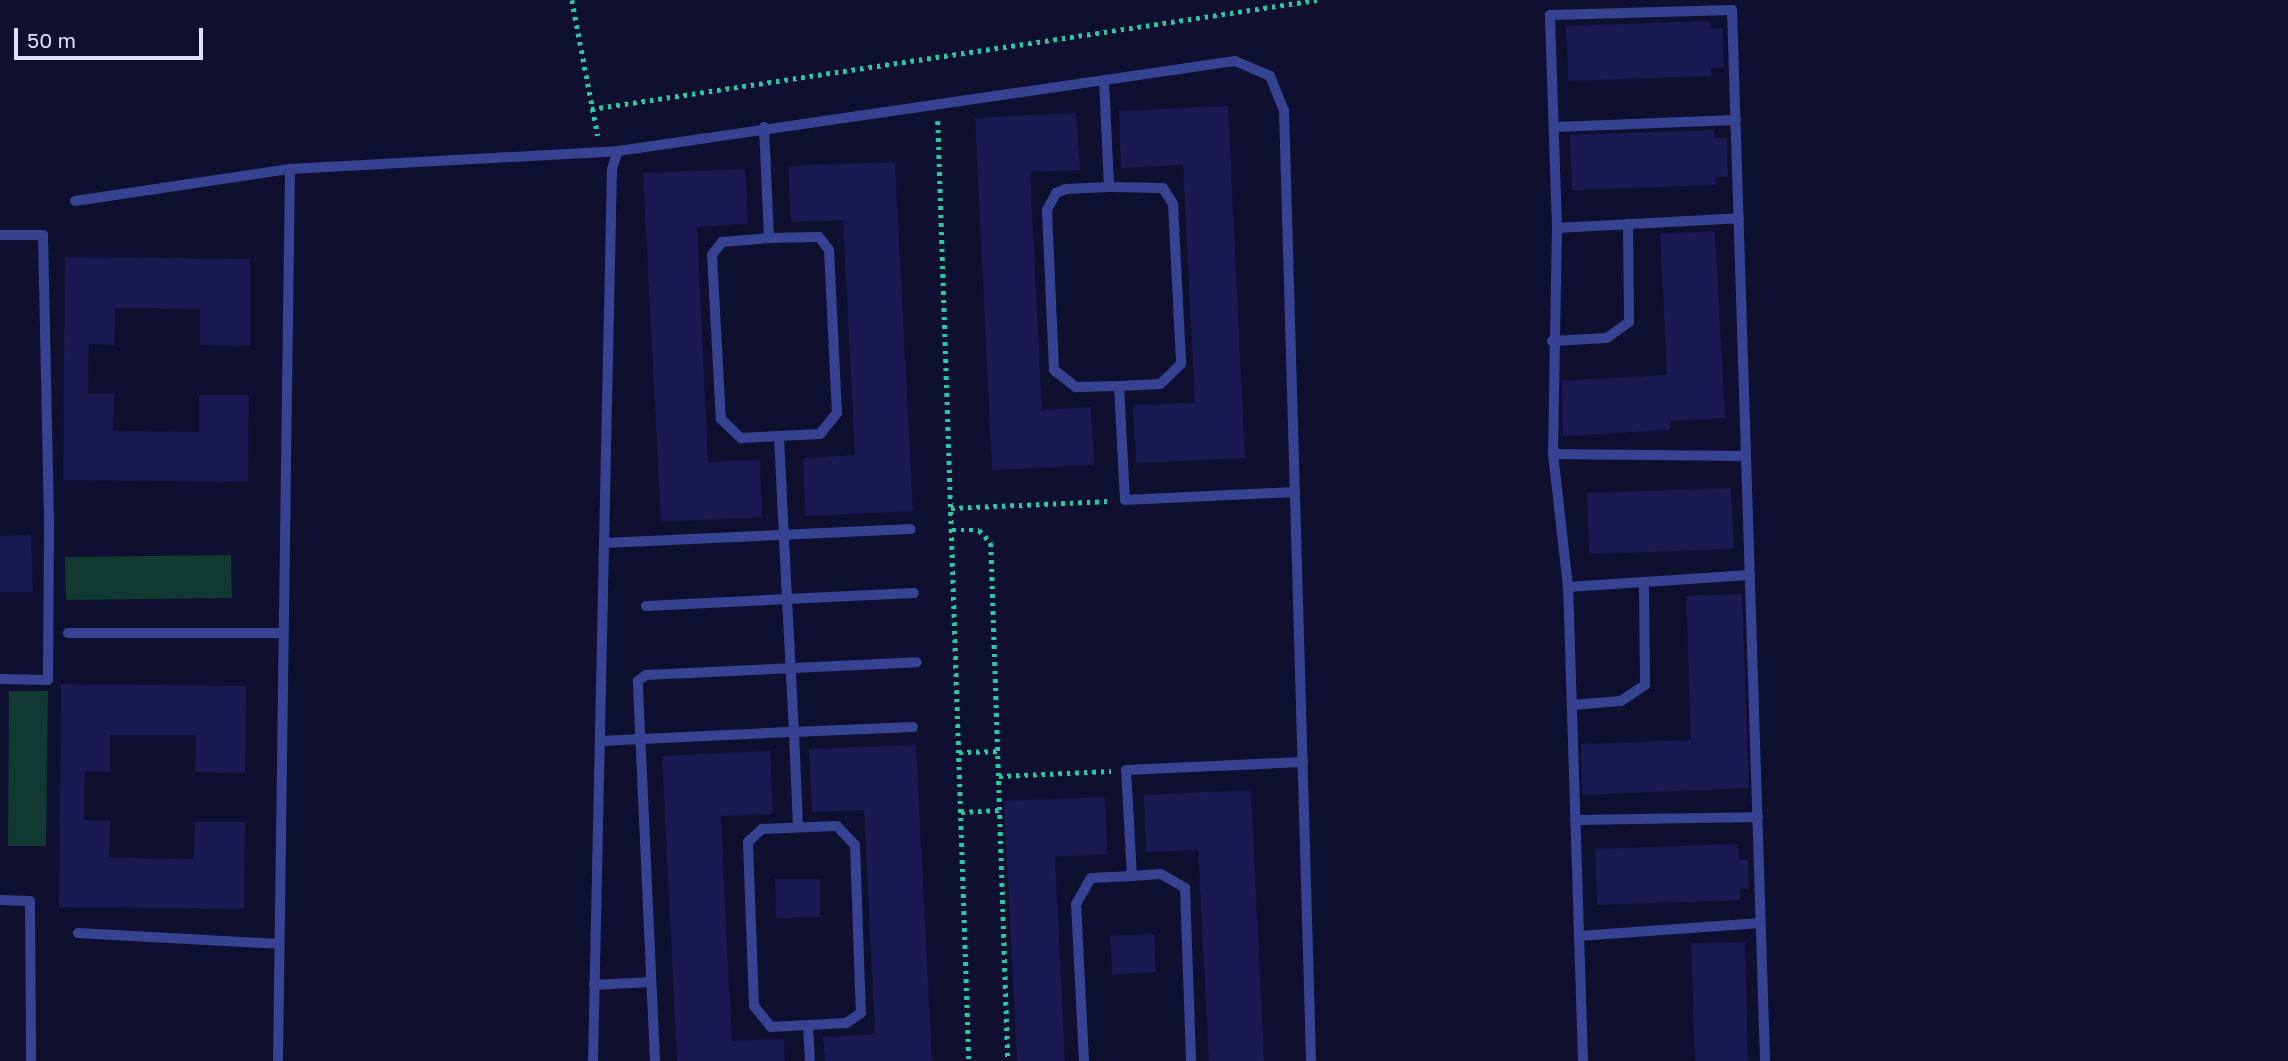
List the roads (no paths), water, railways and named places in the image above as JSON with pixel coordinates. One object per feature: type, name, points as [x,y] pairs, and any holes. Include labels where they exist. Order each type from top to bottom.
[{"type":"lane","points":[[1583,1061],[1568,587],[1553,454],[1552,341],[1557,228],[1550,15],[1732,10],[1765,1061]]},
{"type":"lane","points":[[75,201],[290,169],[618,151],[764,127],[1236,61],[1259,67],[1280,90],[1295,492],[1311,1061]]},
{"type":"lane","points":[[1104,80],[1109,187]]},
{"type":"lane","points":[[1554,127],[1736,120]]},
{"type":"lane","points":[[764,127],[769,238]]},
{"type":"lane","points":[[593,1061],[612,169],[618,151]]},
{"type":"lane","points":[[278,1061],[290,169]]},
{"type":"lane","points":[[1109,187],[1163,188],[1173,204],[1181,364],[1160,384],[1119,386],[1068,385],[1054,370],[1050,200],[1066,190],[1109,187]]},
{"type":"lane","points":[[1557,228],[1739,218]]},
{"type":"lane","points":[[1552,341],[1607,338],[1629,322],[1628,224]]},
{"type":"lane","points":[[0,235],[43,235],[49,542],[48,680],[0,679]]},
{"type":"lane","points":[[819,237],[829,250],[837,413],[820,434],[741,438],[720,419],[712,255],[722,242],[769,238],[819,237]]},
{"type":"lane","points":[[1119,386],[1125,500],[1295,492]]},
{"type":"lane","points":[[779,436],[798,827]]},
{"type":"lane","points":[[1553,454],[1745,456]]},
{"type":"lane","points":[[604,543],[911,529]]},
{"type":"lane","points":[[1568,587],[1750,575]]},
{"type":"lane","points":[[1572,705],[1621,701],[1645,685],[1644,582]]},
{"type":"lane","points":[[646,606],[914,593]]},
{"type":"lane","points":[[68,633],[284,633]]},
{"type":"lane","points":[[655,1061],[637,686],[646,674],[917,662]]},
{"type":"lane","points":[[600,741],[913,727]]},
{"type":"lane","points":[[1132,876],[1126,770],[1303,762]]},
{"type":"lane","points":[[1575,820],[1758,817]]},
{"type":"lane","points":[[836,826],[852,836],[863,988],[855,1020],[808,1025],[772,1027],[757,1017],[747,863],[753,835],[798,827],[836,826]]},
{"type":"lane","points":[[1084,1061],[1078,893],[1091,878],[1161,874],[1185,888],[1191,1061]]},
{"type":"lane","points":[[0,900],[30,901],[31,1061]]},
{"type":"lane","points":[[1579,936],[1761,923]]},
{"type":"lane","points":[[78,933],[279,944]]},
{"type":"lane","points":[[594,985],[651,982]]},
{"type":"lane","points":[[808,1025],[810,1061]]}]
